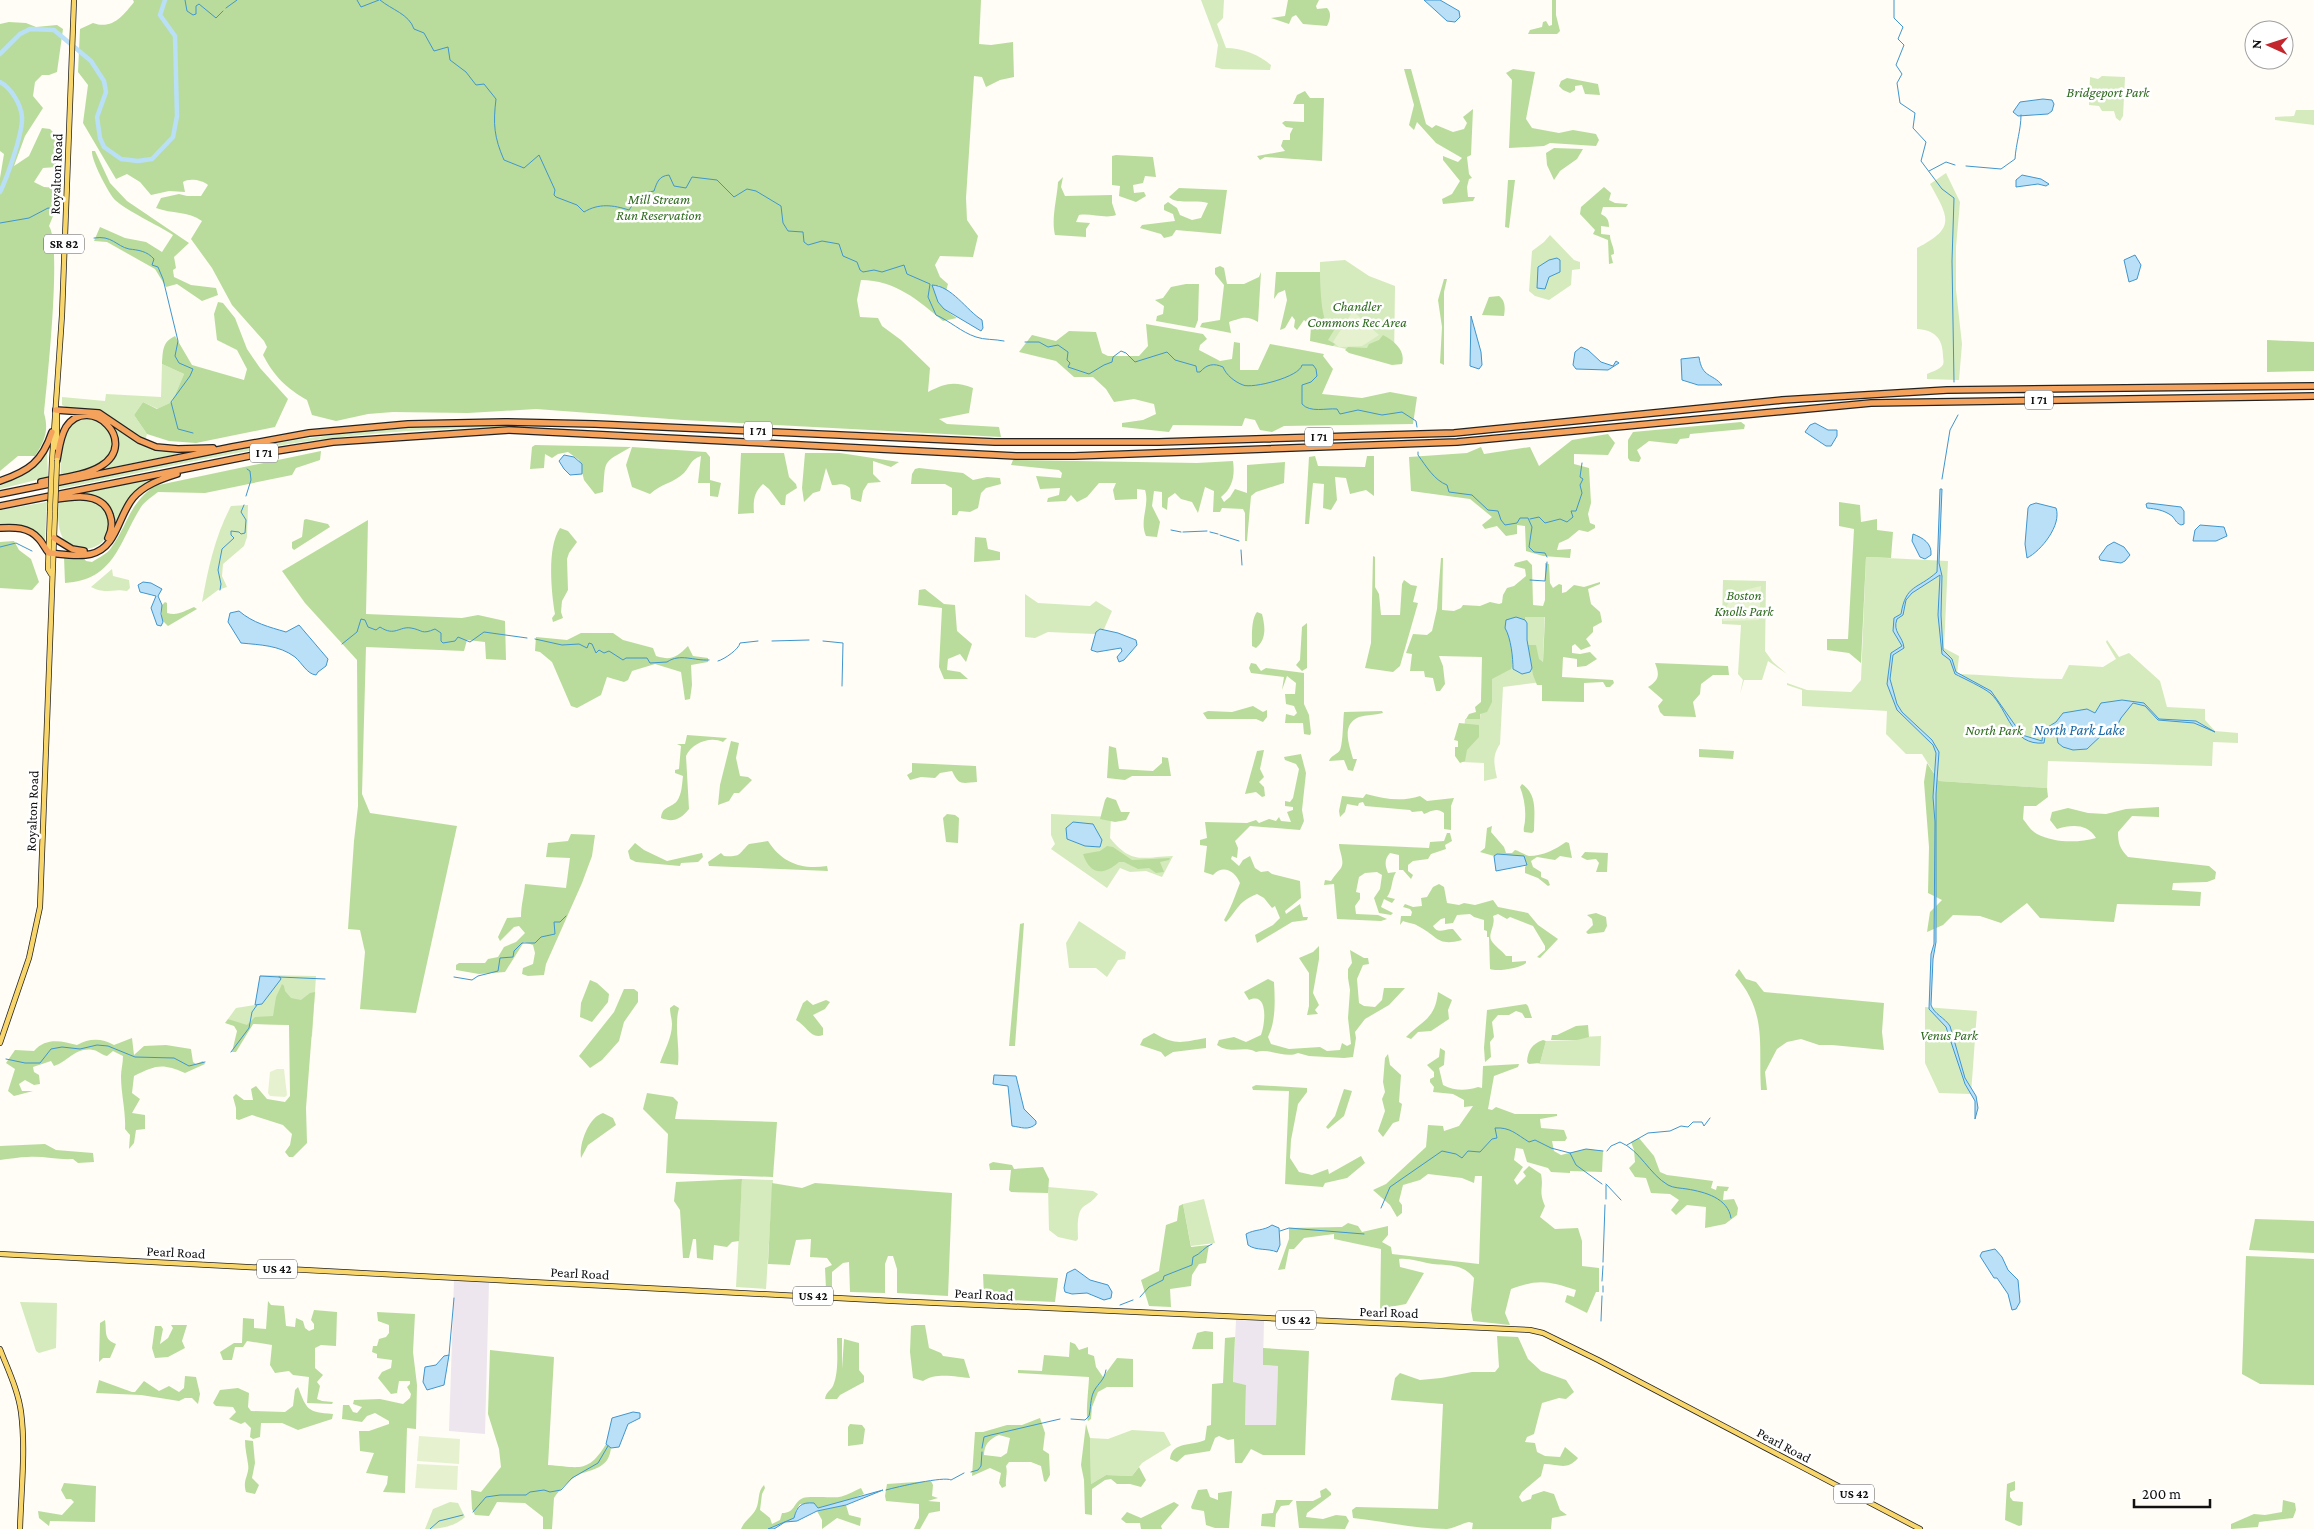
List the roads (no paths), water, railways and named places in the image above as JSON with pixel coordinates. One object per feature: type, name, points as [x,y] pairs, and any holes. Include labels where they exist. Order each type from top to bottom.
[{"type":"highway","name":"I 71","points":[[0,494],[232,446],[309,433],[408,424],[505,422],[623,425],[1016,443],[1159,442],[1454,433],[1782,400],[1947,390],[2314,386]]},
{"type":"highway","name":"I 71","points":[[0,506],[264,453],[333,442],[509,430],[994,455],[1074,456],[1457,442],[1871,403],[2314,396]]},
{"type":"highway","points":[[56,410],[99,413],[139,440],[156,447],[178,449],[232,446]]},
{"type":"highway","points":[[11,492],[19,487],[100,467],[110,458],[114,448],[114,437],[111,428],[104,421],[94,417],[85,416],[72,421],[62,436],[54,460]]},
{"type":"highway","points":[[0,481],[26,470],[38,462],[52,432]]},
{"type":"highway","points":[[0,528],[14,527],[27,530],[38,537],[51,553],[88,555],[102,550],[113,537],[126,507],[140,491],[165,478],[215,463]]},
{"type":"highway","points":[[9,504],[87,497],[102,503],[109,511],[112,522],[111,533],[99,548],[78,551],[54,538]]},
{"type":"main road","name":"Royalton Road","points":[[51,553],[74,0]]},
{"type":"main road","name":"Royalton Road","points":[[54,460],[52,432],[56,410]]},
{"type":"main road","name":"Royalton Road","points":[[0,1043],[29,958],[40,907],[51,574],[48,569],[54,538],[52,511]]},
{"type":"main road","name":"Pearl Road","points":[[0,1254],[908,1302],[1530,1330],[1543,1333],[1598,1360],[1920,1529]]},
{"type":"main road","points":[[0,1349],[16,1393],[21,1414],[23,1446],[20,1529]]},
{"type":"water","points":[[1424,0],[1440,0],[1459,11],[1460,17],[1455,22],[1447,21]]},
{"type":"water","points":[[2043,99],[2052,100],[2054,104],[2052,111],[2048,114],[2018,116],[2013,112],[2020,102]]},
{"type":"water","points":[[2022,175],[2041,179],[2049,184],[2046,186],[2038,184],[2016,187],[2016,180]]},
{"type":"water","points":[[2135,255],[2141,265],[2137,279],[2129,282],[2124,260]]},
{"type":"water","points":[[1557,258],[1560,260],[1560,272],[1549,277],[1545,289],[1537,288],[1538,267],[1549,260]]},
{"type":"water","points":[[932,285],[946,289],[982,320],[983,328],[981,331],[944,309],[938,302]]},
{"type":"water","points":[[1471,316],[1481,352],[1482,365],[1479,369],[1470,366]]},
{"type":"water","points":[[1581,347],[1588,350],[1601,362],[1613,366],[1616,361],[1619,363],[1608,370],[1576,369],[1573,365],[1575,352]]},
{"type":"water","points":[[1699,357],[1702,369],[1722,385],[1698,385],[1682,380],[1681,359]]},
{"type":"water","points":[[1815,423],[1828,430],[1837,430],[1837,436],[1831,446],[1826,446],[1805,432],[1810,425]]},
{"type":"water","points":[[564,455],[574,457],[582,464],[582,474],[570,475],[564,469],[559,461]]},
{"type":"water","name":"North Park Lake","points":[[1940,489],[1942,489],[1939,563],[1942,576],[1941,615],[1943,650],[1952,659],[1956,672],[1991,691],[2022,735],[2042,741],[2043,730],[2056,722],[2063,713],[2087,709],[2095,713],[2101,703],[2122,700],[2144,703],[2159,719],[2196,721],[2215,732],[2194,723],[2158,720],[2145,706],[2133,703],[2116,728],[2106,731],[2087,749],[2073,750],[2063,747],[2058,743],[2055,726],[2046,731],[2044,743],[2024,739],[2017,733],[1990,693],[1955,674],[1950,660],[1942,654],[1938,615],[1940,575],[1912,593],[1906,600],[1903,615],[1897,619],[1896,623],[1904,648],[1893,655],[1890,679],[1897,704],[1902,712],[1932,740],[1939,752],[1936,794],[1936,942],[1933,959],[1931,1005],[1950,1026],[1965,1078],[1976,1096],[1978,1108],[1975,1119],[1975,1101],[1965,1084],[1946,1027],[1929,1009],[1931,954],[1934,944],[1935,822],[1933,797],[1936,753],[1933,745],[1897,710],[1887,684],[1891,653],[1902,646],[1893,631],[1894,618],[1901,614],[1903,604],[1909,592],[1937,572]]},
{"type":"water","points":[[2036,503],[2056,508],[2056,522],[2044,544],[2027,558],[2025,544],[2028,508]]},
{"type":"water","points":[[2146,504],[2181,507],[2184,511],[2184,524],[2179,524],[2166,512],[2147,508]]},
{"type":"water","points":[[2200,525],[2224,527],[2227,536],[2216,541],[2193,541],[2195,530]]},
{"type":"water","points":[[1913,534],[1923,539],[1930,547],[1931,555],[1925,559],[1920,557],[1912,541]]},
{"type":"water","points":[[2114,542],[2124,547],[2130,555],[2121,563],[2100,560],[2099,557],[2107,546]]},
{"type":"water","points":[[143,582],[151,583],[162,589],[158,596],[162,605],[161,614],[163,622],[161,626],[157,625],[151,608],[156,596],[140,592],[138,585]]},
{"type":"water","points":[[239,611],[256,622],[286,632],[299,625],[328,659],[326,666],[316,675],[307,670],[295,657],[282,650],[269,646],[241,643],[228,622],[230,613]]},
{"type":"water","points":[[1516,617],[1525,620],[1527,623],[1527,640],[1532,668],[1530,672],[1522,674],[1513,669],[1510,642],[1505,628],[1506,620]]},
{"type":"water","points":[[1100,629],[1136,640],[1137,645],[1124,660],[1119,662],[1117,657],[1122,651],[1121,648],[1097,652],[1091,650],[1096,632]]},
{"type":"water","points":[[1073,822],[1093,824],[1102,840],[1100,847],[1085,846],[1067,839],[1066,828]]},
{"type":"water","points":[[1497,854],[1524,856],[1527,865],[1496,871],[1494,856]]},
{"type":"water","points":[[260,976],[280,977],[281,979],[262,1004],[255,1005]]},
{"type":"water","points":[[994,1075],[1016,1076],[1024,1109],[1036,1121],[1036,1124],[1027,1128],[1012,1126],[1008,1086],[993,1084]]},
{"type":"water","points":[[1272,1225],[1279,1228],[1280,1245],[1277,1252],[1248,1245],[1246,1234]]},
{"type":"water","points":[[1995,1249],[2002,1257],[2008,1270],[2018,1280],[2020,1302],[2016,1309],[2012,1310],[2008,1294],[1997,1278],[1994,1278],[1980,1256],[1982,1252]]},
{"type":"water","points":[[1075,1269],[1090,1280],[1108,1285],[1112,1292],[1111,1298],[1104,1300],[1087,1293],[1072,1294],[1065,1292],[1067,1273]]},
{"type":"water","points":[[449,1355],[444,1385],[427,1390],[423,1382],[425,1367],[436,1365],[444,1356]]},
{"type":"water","points":[[633,1412],[640,1413],[640,1418],[628,1424],[619,1447],[611,1448],[606,1444],[612,1418]]},
{"type":"water","points":[[883,1490],[846,1505],[817,1511],[797,1521],[785,1522],[774,1529],[768,1529],[794,1518],[798,1508],[803,1504],[814,1503],[818,1508]]},
{"type":"waterway","points":[[0,54],[20,34],[30,29],[54,30],[91,61],[104,81],[106,92],[97,117],[100,138],[104,147],[121,159],[138,161],[152,159],[173,137],[177,116],[175,36],[160,15],[165,0]]},
{"type":"waterway","points":[[185,0],[187,11],[193,15],[196,14],[196,6],[199,4],[216,18],[223,11]]},
{"type":"waterway","points":[[226,8],[237,0]]},
{"type":"waterway","points":[[357,0],[361,7],[379,0]]},
{"type":"waterway","points":[[380,0],[404,16],[414,29],[424,33],[434,51],[448,47],[450,60],[466,72],[476,85],[484,84],[496,99],[495,130],[504,160],[524,168],[539,155],[555,190],[554,195],[556,197],[577,205],[584,212],[595,207],[606,206],[629,210],[633,204],[632,196],[654,191],[659,180],[669,175],[674,186],[686,188],[692,177],[717,180],[734,197],[747,189],[756,191],[781,206],[783,223],[788,231],[803,232],[804,242],[808,245],[822,241],[839,244],[843,256],[857,262],[860,270],[863,272],[874,270],[882,272],[904,265],[907,274],[930,284],[928,297],[936,315],[976,337],[1004,341]]},
{"type":"waterway","points":[[1894,0],[1894,18],[1903,27],[1898,39],[1904,45],[1896,65],[1902,74],[1897,83],[1900,103],[1915,113],[1913,128],[1926,142],[1921,161],[1942,189],[1954,198],[1952,261],[1954,382]]},
{"type":"waterway","points":[[0,82],[15,97],[22,117],[17,144],[0,192]]},
{"type":"waterway","points":[[1966,166],[2001,169],[2015,159],[2021,115]]},
{"type":"waterway","points":[[1929,171],[1946,162],[1955,165]]},
{"type":"waterway","points":[[0,223],[29,218],[48,208],[54,209]]},
{"type":"waterway","points":[[94,238],[110,239],[125,248],[139,250],[154,259],[152,265],[158,267],[163,279],[178,341],[175,356],[179,363],[193,369],[171,402],[178,429],[193,433]]},
{"type":"waterway","points":[[1025,342],[1039,342],[1048,347],[1058,345],[1068,352],[1067,360],[1070,363],[1068,367],[1089,374],[1112,362],[1113,357],[1121,351],[1126,353],[1135,362],[1167,352],[1175,360],[1196,366],[1197,372],[1211,365],[1220,366],[1234,380],[1248,386],[1265,384],[1285,378],[1293,374],[1302,365],[1313,365],[1317,376],[1311,382],[1302,385],[1302,404],[1305,407],[1337,409],[1340,414],[1358,410],[1382,415],[1402,412],[1416,421],[1417,427]]},
{"type":"waterway","points":[[1942,479],[1950,430],[1958,415]]},
{"type":"waterway","points":[[1418,452],[1418,455],[1438,480],[1447,485],[1449,492],[1472,495],[1488,510],[1498,511],[1505,525],[1517,523],[1520,518],[1528,518],[1532,527],[1529,547],[1534,552],[1545,553],[1547,557]]},
{"type":"waterway","points":[[1530,519],[1539,517],[1545,523],[1560,519],[1567,522],[1573,517],[1571,511],[1576,511],[1582,493],[1580,485],[1583,479],[1580,477],[1582,463]]},
{"type":"waterway","points":[[246,496],[251,480],[250,471],[247,469]]},
{"type":"waterway","points":[[220,590],[221,584],[218,570],[222,549],[234,538],[231,535],[231,531],[241,534],[245,533],[246,520],[241,512],[244,505]]},
{"type":"waterway","points":[[1171,530],[1181,532]]},
{"type":"waterway","points":[[1183,532],[1207,531]]},
{"type":"waterway","points":[[1210,532],[1218,534]]},
{"type":"waterway","points":[[1220,535],[1239,541]]},
{"type":"waterway","points":[[0,547],[16,543],[32,551]]},
{"type":"waterway","points":[[1241,550],[1242,565]]},
{"type":"waterway","points":[[1530,580],[1545,581],[1547,562]]},
{"type":"waterway","points":[[342,644],[357,632],[361,619],[365,620],[368,627],[376,630],[380,627],[389,631],[407,628],[424,632],[435,629],[441,633],[441,641],[443,643],[455,641],[458,637],[470,642],[484,632],[527,638]]},
{"type":"waterway","points":[[535,639],[562,645],[579,644],[587,648],[589,643],[592,644],[596,653],[599,650],[604,653],[609,651],[623,660],[626,658],[647,658],[650,663],[667,662],[677,658],[709,660]]},
{"type":"waterway","points":[[772,641],[809,640]]},
{"type":"waterway","points":[[718,661],[731,654],[740,643],[758,641]]},
{"type":"waterway","points":[[823,641],[843,643],[842,686]]},
{"type":"waterway","points":[[454,977],[472,980],[478,976],[498,971],[500,958],[513,957],[514,951],[522,943],[535,943],[541,937],[555,934],[554,922],[560,922],[566,916]]},
{"type":"waterway","points":[[279,977],[325,979]]},
{"type":"waterway","points":[[231,1052],[249,1028],[252,1012],[257,1005]]},
{"type":"waterway","points":[[6,1059],[25,1063],[40,1063],[51,1049],[62,1047],[80,1049],[97,1045],[108,1046],[135,1057],[174,1058],[189,1066],[205,1062]]},
{"type":"waterway","points":[[1627,1145],[1648,1133],[1670,1131],[1681,1126],[1688,1127],[1693,1122],[1702,1122],[1704,1126],[1710,1118]]},
{"type":"waterway","points":[[1381,1208],[1390,1187],[1442,1151],[1456,1154],[1462,1158],[1468,1151],[1480,1152],[1492,1139],[1497,1138],[1495,1128],[1509,1130],[1529,1142],[1535,1140],[1551,1148],[1570,1153],[1586,1149],[1603,1151]]},
{"type":"waterway","points":[[1607,1151],[1611,1146],[1620,1142],[1639,1156],[1655,1175],[1668,1185],[1708,1194],[1721,1201],[1729,1211],[1731,1218]]},
{"type":"waterway","points":[[1570,1153],[1576,1165],[1602,1184]]},
{"type":"waterway","points":[[1606,1184],[1621,1200]]},
{"type":"waterway","points":[[1606,1185],[1606,1199]]},
{"type":"waterway","points":[[1603,1262],[1605,1205]]},
{"type":"waterway","points":[[1280,1231],[1289,1228],[1364,1234]]},
{"type":"waterway","points":[[1140,1297],[1149,1287],[1163,1280],[1164,1276],[1192,1265],[1193,1257],[1212,1244]]},
{"type":"waterway","points":[[1602,1281],[1603,1266]]},
{"type":"waterway","points":[[1603,1286],[1603,1292]]},
{"type":"waterway","points":[[1601,1321],[1602,1296]]},
{"type":"waterway","points":[[449,1355],[454,1298]]},
{"type":"waterway","points":[[1120,1305],[1133,1300]]},
{"type":"waterway","points":[[1071,1419],[1085,1420],[1089,1416],[1093,1394],[1103,1379],[1106,1370]]},
{"type":"waterway","points":[[982,1448],[984,1437],[1060,1419]]},
{"type":"waterway","points":[[473,1512],[486,1497],[526,1495],[530,1492],[561,1490],[572,1478],[598,1463],[608,1446]]},
{"type":"waterway","points":[[971,1472],[978,1470],[981,1466],[982,1452]]},
{"type":"waterway","points":[[886,1490],[909,1484],[951,1480],[964,1473]]},
{"type":"waterway","points":[[430,1529],[439,1521],[463,1515]]},
{"type":"park label","name":"Bridgeport Park","points":[[2108,92]]},
{"type":"park label","name":"Mill Stream Run Reservation","points":[[659,207]]},
{"type":"park label","name":"Chandler Commons Rec Area","points":[[1357,314]]},
{"type":"park label","name":"Boston Knolls Park","points":[[1744,604]]},
{"type":"park label","name":"North Park","points":[[1994,730]]},
{"type":"park label","name":"Venus Park","points":[[1949,1035]]}]
